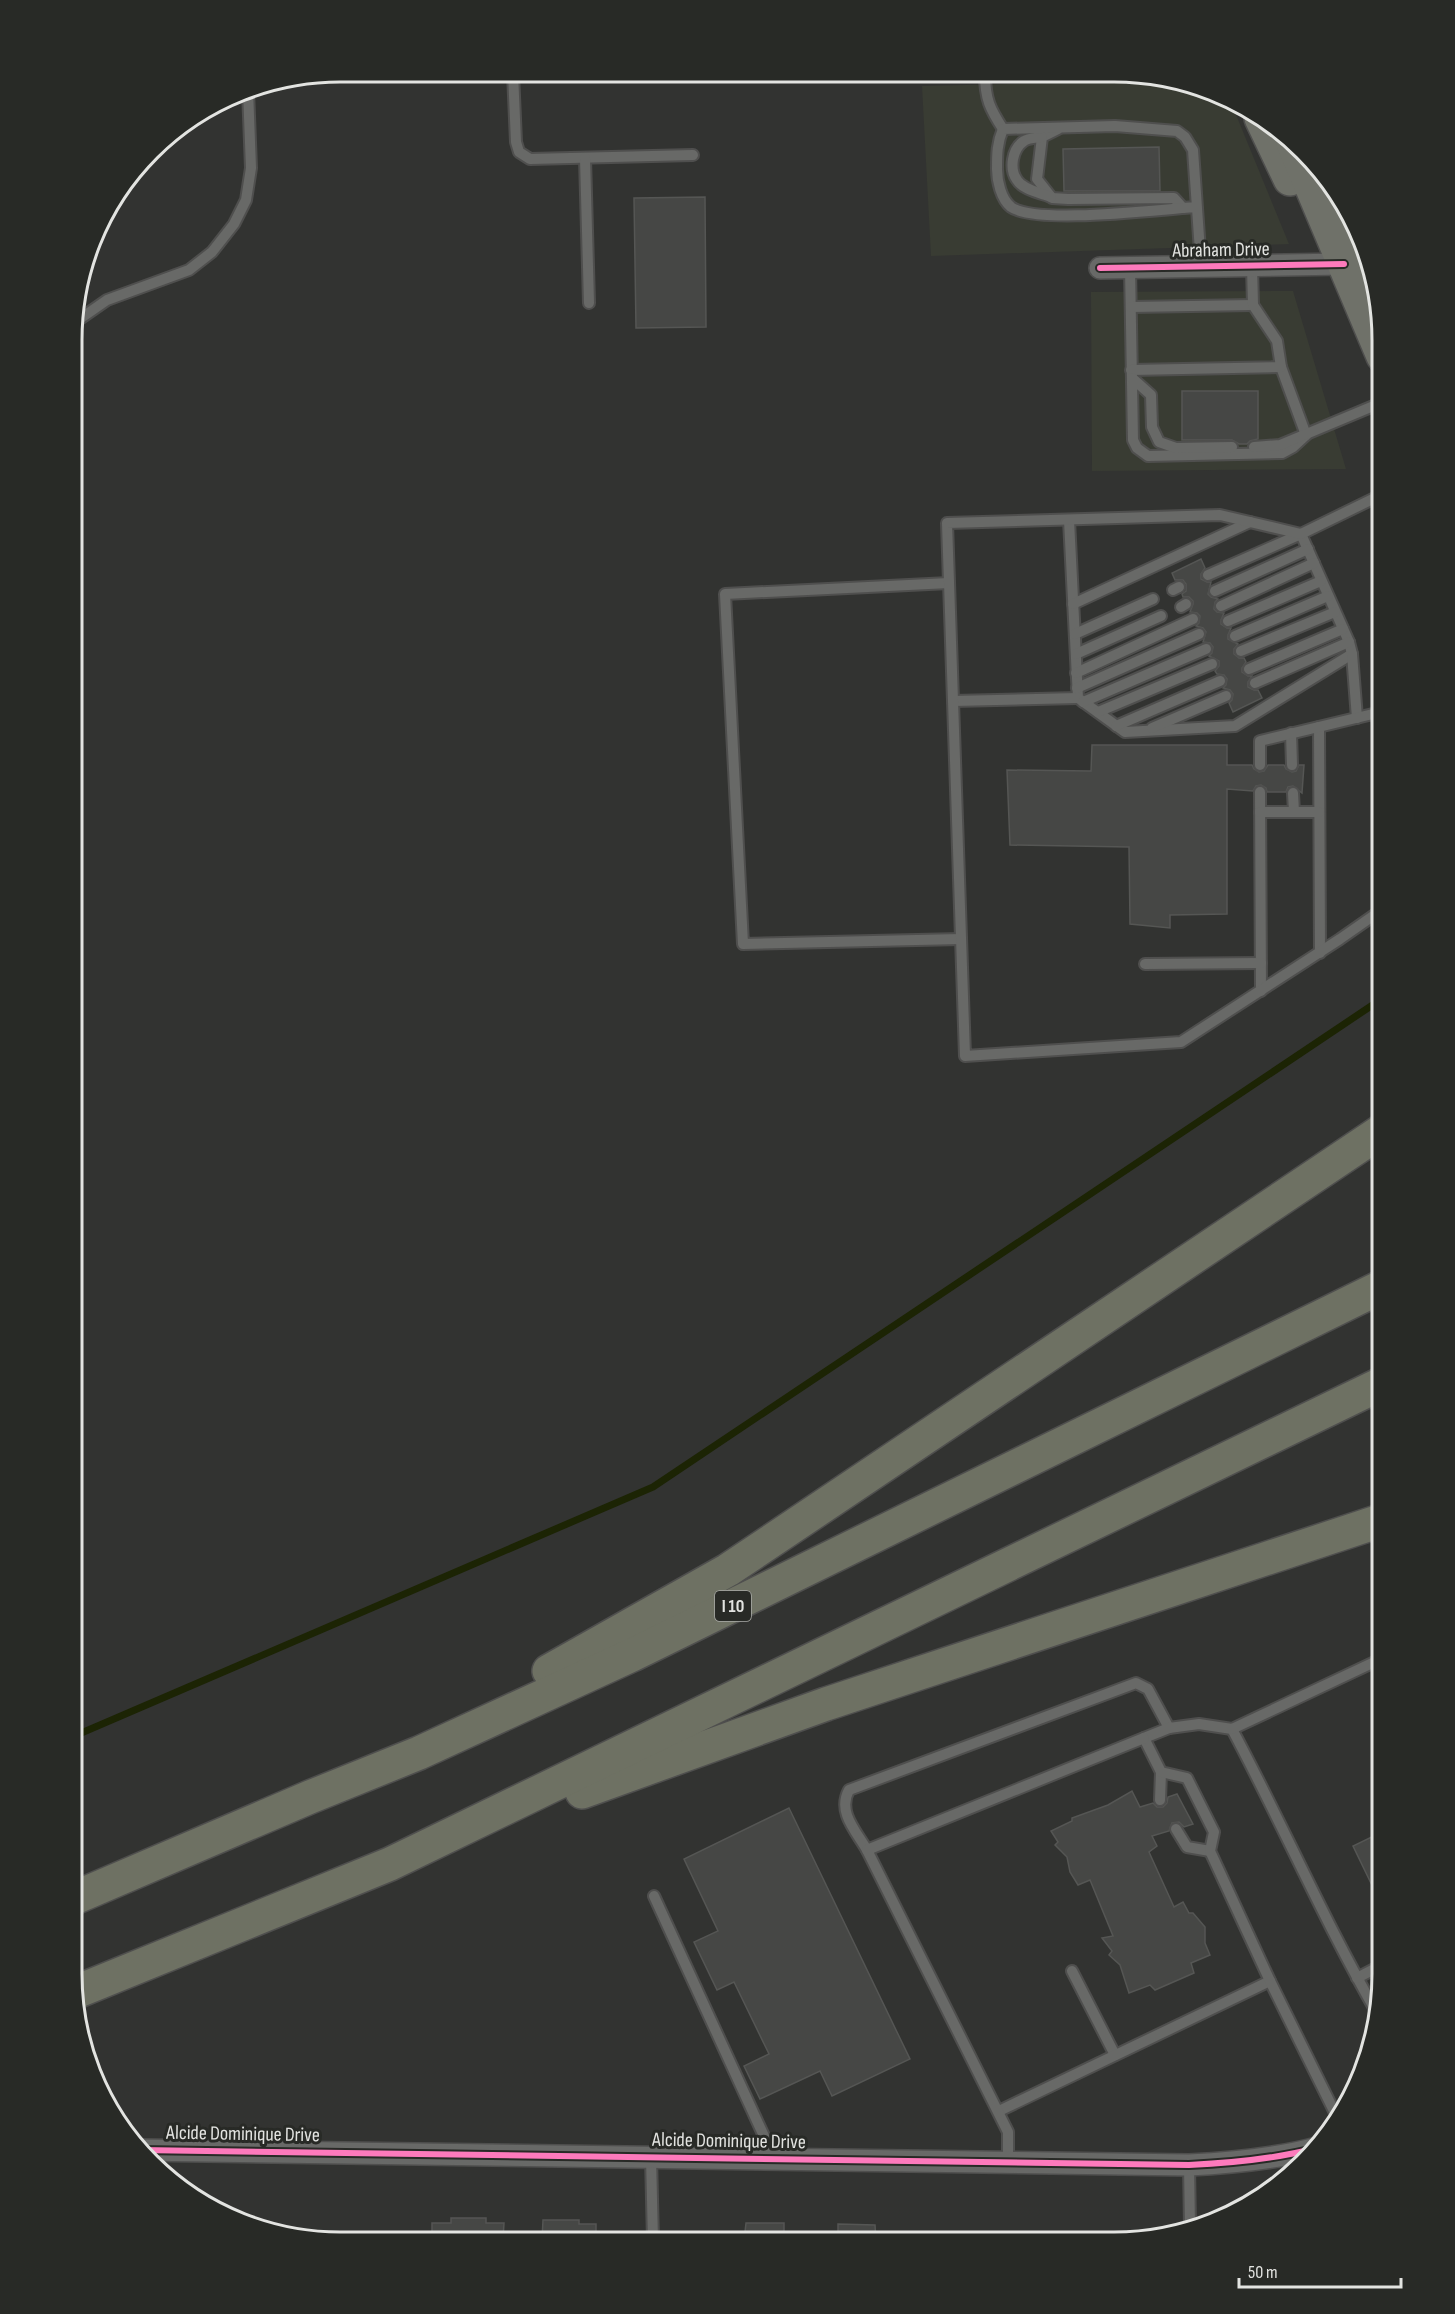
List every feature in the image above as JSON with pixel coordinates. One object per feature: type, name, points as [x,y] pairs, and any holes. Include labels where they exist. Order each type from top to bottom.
[{"type":"highway","points":[[310,1797],[596,1646],[728,1570],[1372,1137]]},
{"type":"highway","name":"I 10","points":[[82,1895],[419,1753],[632,1655],[1372,1291]]},
{"type":"highway","points":[[390,1864],[1372,1388]]},
{"type":"highway","points":[[83,1989],[390,1864],[613,1780],[826,1704],[1372,1525]]},
{"type":"main road","points":[[1269,134],[1291,181],[1312,188]]},
{"type":"main road","points":[[1301,163],[1372,330]]},
{"type":"street","name":"Abraham Drive","points":[[1100,268],[1344,264]]},
{"type":"street","name":"Alcide Dominique Drive","points":[[153,2150],[1189,2165],[1232,2163],[1301,2152]]},
{"type":"lane","points":[[513,82],[516,142],[519,152],[530,159],[693,155]]},
{"type":"lane","points":[[985,82],[988,107],[1003,129]]},
{"type":"lane","points":[[84,316],[107,300],[189,270],[212,252],[234,224],[246,200],[251,168],[248,100]]},
{"type":"lane","points":[[1003,129],[1115,126],[1178,131],[1193,150],[1201,267]]},
{"type":"lane","points":[[1061,128],[1042,137],[1025,140],[1015,150],[1012,167],[1017,181],[1052,198],[1068,200],[1174,198],[1183,208]]},
{"type":"lane","points":[[1003,129],[997,142],[997,177],[1005,201],[1021,212],[1069,216],[1197,207]]},
{"type":"lane","points":[[1042,137],[1037,179],[1052,198]]},
{"type":"lane","points":[[585,158],[590,303]]},
{"type":"lane","points":[[1252,266],[1253,305],[1277,341],[1281,368],[1306,435]]},
{"type":"lane","points":[[1130,267],[1133,440],[1137,448],[1148,456],[1282,453],[1306,435]]},
{"type":"lane","points":[[1131,307],[1253,305]]},
{"type":"lane","points":[[1132,374],[1281,368]]},
{"type":"lane","points":[[1132,374],[1151,394],[1152,427],[1159,442],[1176,448],[1280,445],[1372,407]]},
{"type":"lane","points":[[1208,575],[1372,499]]},
{"type":"lane","points":[[1301,534],[1220,515],[947,523],[965,1056],[1182,1042],[1372,917]]},
{"type":"lane","points":[[1069,519],[1079,696],[1125,732],[1235,726],[1352,654]]},
{"type":"lane","points":[[1073,604],[1250,522]]},
{"type":"lane","points":[[1301,534],[1349,642],[1357,718]]},
{"type":"lane","points":[[1215,591],[1308,549]]},
{"type":"lane","points":[[1221,606],[1314,563]]},
{"type":"lane","points":[[1228,621],[1321,580]]},
{"type":"lane","points":[[949,583],[725,594],[743,944],[961,939]]},
{"type":"lane","points":[[1235,636],[1328,596]]},
{"type":"lane","points":[[1075,634],[1153,599]]},
{"type":"lane","points":[[1241,651],[1335,612]]},
{"type":"lane","points":[[1076,654],[1161,616]]},
{"type":"lane","points":[[1077,673],[1193,619]]},
{"type":"lane","points":[[1249,669],[1343,629]]},
{"type":"lane","points":[[1079,696],[1199,634]]},
{"type":"lane","points":[[1255,683],[1349,642]]},
{"type":"lane","points":[[953,701],[1079,696],[1206,649]]},
{"type":"lane","points":[[1098,712],[1212,664]]},
{"type":"lane","points":[[1116,726],[1220,681]]},
{"type":"lane","points":[[1146,731],[1226,696]]},
{"type":"lane","points":[[1260,765],[1260,741],[1372,714]]},
{"type":"lane","points":[[1319,727],[1320,953]]},
{"type":"lane","points":[[1292,733],[1292,765]]},
{"type":"lane","points":[[1260,792],[1261,991]]},
{"type":"lane","points":[[1293,793],[1294,812]]},
{"type":"lane","points":[[1260,812],[1319,812]]},
{"type":"lane","points":[[1144,964],[1261,963]]},
{"type":"lane","points":[[867,1850],[1168,1728],[1199,1724],[1232,1729],[1372,1663]]},
{"type":"lane","points":[[1008,2162],[1008,2132],[999,2111],[867,1850],[844,1810],[844,1798],[849,1790],[1136,1683],[1149,1689],[1168,1728]]},
{"type":"lane","points":[[1232,1729],[1371,2002]]},
{"type":"lane","points":[[1144,1738],[1161,1772],[1160,1800]]},
{"type":"lane","points":[[1161,1772],[1187,1778],[1214,1832],[1210,1851],[1270,1981],[1333,2110]]},
{"type":"lane","points":[[1176,1829],[1187,1847],[1210,1851]]},
{"type":"lane","points":[[654,1896],[774,2158]]},
{"type":"lane","points":[[1357,1978],[1372,1970]]},
{"type":"lane","points":[[1072,1971],[1115,2055]]},
{"type":"lane","points":[[999,2111],[1270,1981]]},
{"type":"lane","points":[[651,2157],[653,2232]]},
{"type":"lane","points":[[1189,2165],[1190,2220]]},
{"type":"shaded area","points":[[1114,82],[1165,87],[1213,102],[1235,112],[1289,244],[931,256],[922,86]]},
{"type":"shaded area","points":[[1293,291],[1346,469],[1092,471],[1091,292]]},
{"type":"building","points":[[1159,147],[1160,191],[1064,191],[1063,149]]},
{"type":"building","points":[[705,197],[706,327],[636,328],[634,198]]},
{"type":"building","points":[[1182,391],[1258,391],[1258,439],[1247,444],[1239,444],[1232,440],[1182,440]]},
{"type":"building","points":[[1201,559],[1205,568],[1201,579],[1211,582],[1208,594],[1218,599],[1214,609],[1224,613],[1221,624],[1231,628],[1228,639],[1238,644],[1234,649],[1234,654],[1239,658],[1244,658],[1246,662],[1242,672],[1252,676],[1248,687],[1258,690],[1262,698],[1233,712],[1229,703],[1233,694],[1230,690],[1223,688],[1227,679],[1215,671],[1219,666],[1219,661],[1209,656],[1213,647],[1210,643],[1203,642],[1206,632],[1203,628],[1196,626],[1200,616],[1190,612],[1193,601],[1189,597],[1183,597],[1186,584],[1183,580],[1175,580],[1172,573]]},
{"type":"building","points":[[1092,745],[1227,745],[1227,765],[1252,765],[1259,772],[1264,771],[1268,765],[1284,765],[1292,772],[1296,771],[1299,765],[1304,765],[1302,793],[1293,786],[1288,787],[1286,792],[1267,792],[1266,788],[1261,785],[1256,786],[1253,791],[1227,789],[1227,914],[1170,915],[1170,928],[1130,924],[1129,847],[1010,845],[1007,770],[1091,771]]},
{"type":"building","points":[[1132,1791],[1140,1807],[1153,1803],[1157,1807],[1163,1807],[1168,1797],[1177,1794],[1193,1824],[1184,1827],[1179,1822],[1172,1823],[1169,1831],[1152,1836],[1157,1846],[1149,1852],[1174,1907],[1183,1902],[1189,1913],[1193,1913],[1205,1927],[1205,1943],[1210,1955],[1191,1963],[1194,1973],[1155,1990],[1150,1985],[1129,1993],[1120,1965],[1109,1955],[1112,1951],[1102,1938],[1113,1936],[1090,1880],[1078,1885],[1070,1872],[1067,1857],[1055,1845],[1058,1842],[1051,1831],[1072,1821],[1072,1818],[1108,1805]]},
{"type":"building","points":[[789,1808],[910,2059],[832,2096],[820,2071],[760,2099],[744,2066],[769,2054],[734,1982],[717,1990],[694,1942],[718,1931],[684,1859]]},
{"type":"building","points":[[1372,1837],[1372,1885],[1353,1846]]},
{"type":"building","points":[[451,2218],[486,2218],[486,2223],[504,2223],[503,2232],[432,2232],[432,2223],[451,2223]]},
{"type":"building","points":[[543,2220],[579,2220],[579,2224],[596,2224],[596,2232],[542,2232]]},
{"type":"building","points":[[746,2223],[784,2223],[784,2232],[745,2232]]},
{"type":"building","points":[[838,2224],[875,2225],[875,2232],[838,2232]]},
{"type":"waterway","points":[[82,1733],[653,1487],[1372,1005]]},
{"type":"cycle path","points":[[1100,268],[1344,264]]},
{"type":"cycle path","points":[[153,2150],[1189,2165],[1253,2160],[1301,2151]]}]
